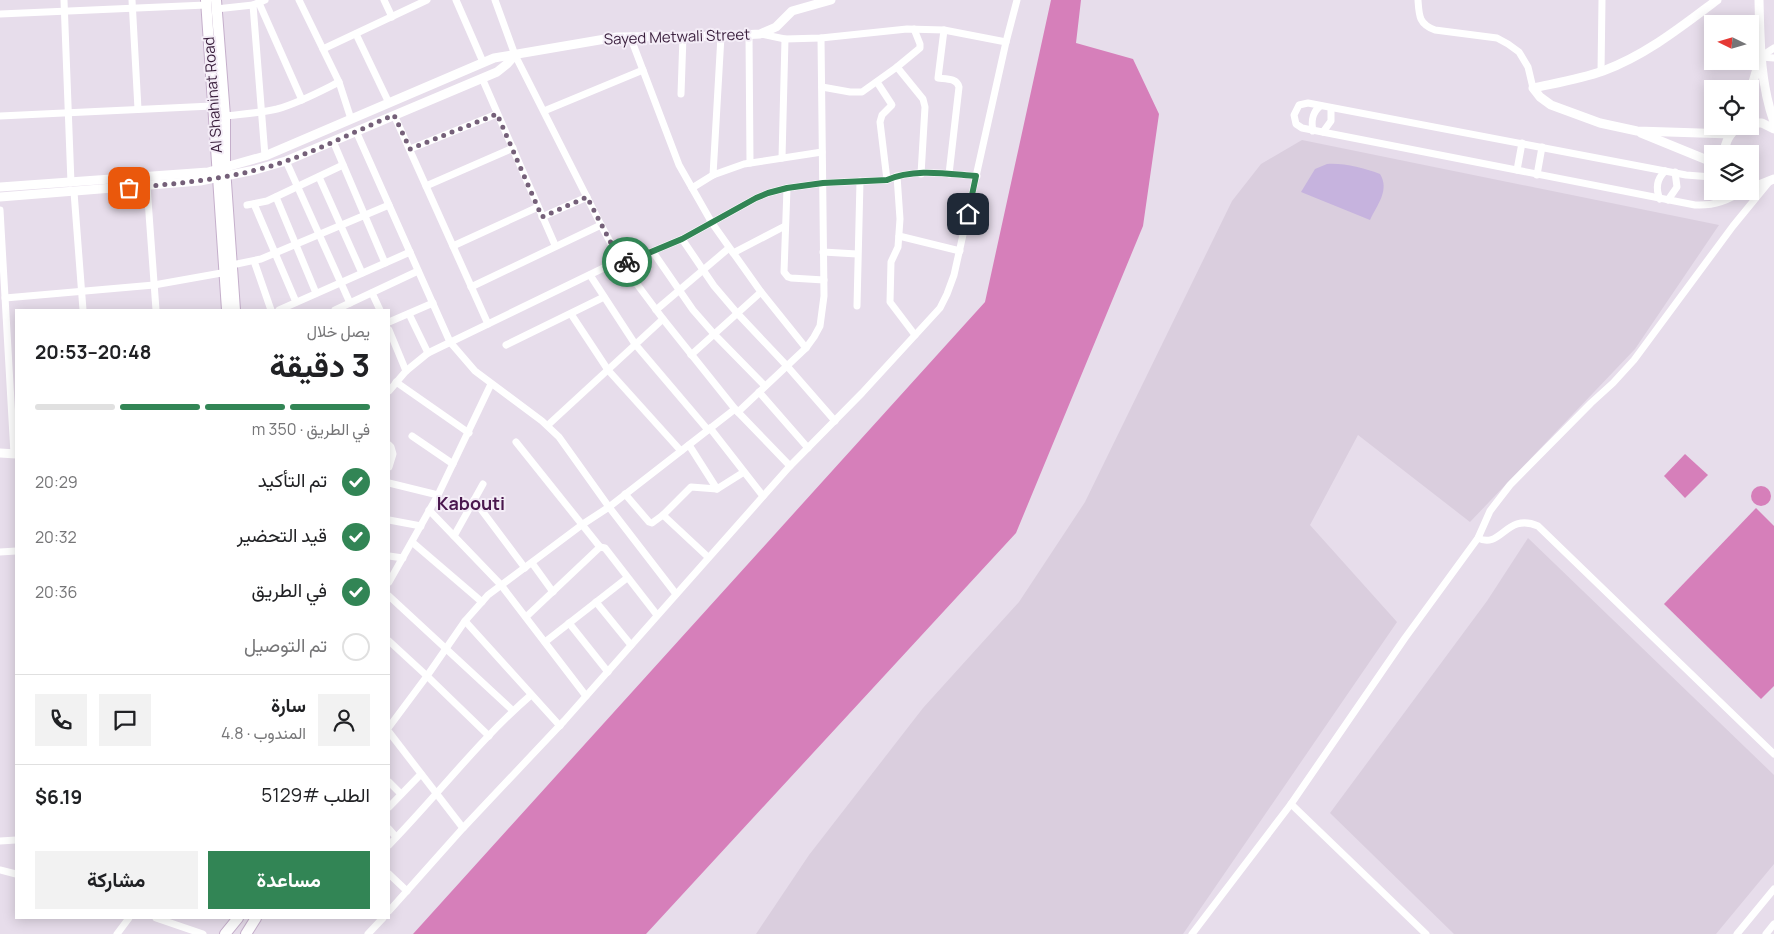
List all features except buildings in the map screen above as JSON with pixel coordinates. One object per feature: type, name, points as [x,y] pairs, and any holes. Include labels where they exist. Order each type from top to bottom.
[{"type":"main road","name":"Al Shahinat Road","points":[[206,3],[212,106],[222,173],[235,309]]},
{"type":"main road","name":"Al Shahinat Road","points":[[216,4],[226,116],[222,173]]},
{"type":"main road","name":"Al Shahinat Road","points":[[227,309],[230,269]]},
{"type":"main road","points":[[225,934],[237,919]]},
{"type":"main road","points":[[246,934],[255,919]]},
{"type":"street","points":[[64,0],[72,187],[84,309]]},
{"type":"street","points":[[132,0],[138,109]]},
{"type":"street","points":[[299,0],[339,82],[350,119]]},
{"type":"street","points":[[384,0],[392,17]]},
{"type":"street","points":[[323,49],[427,0]]},
{"type":"street","points":[[456,0],[482,62]]},
{"type":"street","points":[[494,0],[515,55],[600,225],[621,262],[691,355],[737,410],[790,466]]},
{"type":"street","name":"Sayed Metwali Street","points":[[0,197],[208,172],[222,173],[494,58],[541,48],[630,36],[760,34],[776,27],[792,11],[831,0]]},
{"type":"street","points":[[390,910],[463,828],[560,726],[790,466],[835,421],[940,308],[948,294],[960,251],[1017,0]]},
{"type":"street","points":[[1418,0],[1421,19],[1427,26],[1435,30],[1497,38],[1519,52],[1528,66],[1533,88],[1540,97],[1551,105],[1600,123],[1637,131],[1704,159]]},
{"type":"street","points":[[1601,72],[1602,0]]},
{"type":"street","points":[[1533,88],[1601,72],[1630,59],[1657,44],[1717,0]]},
{"type":"street","points":[[1759,0],[1760,57],[1767,98],[1774,122]]},
{"type":"street","points":[[0,14],[133,9],[206,3]]},
{"type":"street","points":[[216,4],[259,3]]},
{"type":"street","points":[[259,3],[302,100]]},
{"type":"street","points":[[259,3],[265,156]]},
{"type":"street","points":[[760,34],[786,39],[821,38],[914,29],[944,30],[1006,42]]},
{"type":"street","points":[[822,87],[858,92],[867,89],[920,48],[914,29]]},
{"type":"street","points":[[944,30],[938,78],[955,80],[959,88],[950,174]]},
{"type":"street","points":[[356,34],[388,103]]},
{"type":"street","points":[[749,35],[750,163]]},
{"type":"street","points":[[630,36],[679,165],[712,223],[761,292],[806,348]]},
{"type":"street","points":[[681,94],[683,36]]},
{"type":"street","points":[[714,175],[721,36]]},
{"type":"street","points":[[390,726],[465,621],[482,602],[501,585],[609,507],[709,429],[737,410],[806,348],[820,326],[824,296],[821,38]]},
{"type":"street","points":[[782,158],[786,39]]},
{"type":"street","points":[[1753,80],[1760,57],[1774,48]]},
{"type":"street","name":"Sayed Metwali Street","points":[[0,187],[147,186],[286,161],[482,78],[503,68],[515,55]]},
{"type":"street","points":[[1760,57],[1774,58]]},
{"type":"street","points":[[897,66],[924,103],[921,174]]},
{"type":"street","points":[[544,111],[643,70]]},
{"type":"street","points":[[482,78],[555,245]]},
{"type":"street","points":[[226,116],[262,112],[302,100],[339,82]]},
{"type":"street","points":[[877,82],[892,105],[882,115],[880,122],[887,180]]},
{"type":"street","points":[[1704,177],[1304,103],[1299,105],[1294,115],[1294,121],[1298,127],[1668,200],[1695,205],[1710,205],[1728,200]]},
{"type":"street","points":[[0,116],[212,106]]},
{"type":"street","points":[[1313,130],[1313,115],[1320,106]]},
{"type":"street","points":[[1323,132],[1331,121],[1331,108]]},
{"type":"street","points":[[410,149],[497,114]]},
{"type":"street","points":[[394,115],[488,324]]},
{"type":"street","points":[[1759,123],[1774,129]]},
{"type":"street","points":[[1637,131],[1704,130]]},
{"type":"street","points":[[356,131],[450,342],[475,371],[548,425],[559,437],[609,507],[676,594]]},
{"type":"street","points":[[333,141],[385,263]]},
{"type":"street","points":[[1517,170],[1522,143]]},
{"type":"street","points":[[1537,174],[1542,147]]},
{"type":"street","points":[[426,186],[513,148]]},
{"type":"street","points":[[692,188],[714,175],[750,163],[822,152]]},
{"type":"street","points":[[286,161],[350,303]]},
{"type":"street","points":[[296,302],[251,204],[276,197],[344,165]]},
{"type":"street","points":[[1660,198],[1657,184],[1665,171]]},
{"type":"street","points":[[1668,200],[1677,187],[1678,182],[1675,172]]},
{"type":"street","points":[[390,390],[406,371],[428,353],[590,275],[621,262],[653,252],[682,239],[756,198],[787,188],[823,183],[887,180],[896,176],[921,174],[976,176]]},
{"type":"street","points":[[319,176],[362,273]]},
{"type":"street","points":[[896,176],[900,210],[899,236],[898,246],[890,262],[890,302],[915,335]]},
{"type":"street","points":[[1759,185],[1771,180]]},
{"type":"street","points":[[1192,934],[1291,804],[1405,638],[1478,538],[1490,511],[1510,485],[1634,360],[1733,226],[1771,180]]},
{"type":"street","points":[[857,306],[860,182]]},
{"type":"street","points":[[147,186],[156,309]]},
{"type":"street","points":[[787,188],[784,268],[786,275],[791,278],[824,280]]},
{"type":"street","points":[[276,197],[316,294]]},
{"type":"street","points":[[542,217],[587,197]]},
{"type":"street","points":[[5,298],[154,285],[230,269],[296,245],[389,205]]},
{"type":"street","points":[[453,246],[538,208]]},
{"type":"street","points":[[0,210],[5,298],[12,351],[15,454],[0,454]]},
{"type":"street","points":[[472,287],[555,245],[600,225]]},
{"type":"street","points":[[656,310],[702,269],[731,250],[785,226]]},
{"type":"street","points":[[899,236],[960,251]]},
{"type":"street","points":[[682,239],[702,269],[737,313],[835,421]]},
{"type":"street","points":[[281,309],[410,252]]},
{"type":"street","points":[[653,252],[678,290],[714,334],[765,386]]},
{"type":"street","points":[[823,252],[857,254]]},
{"type":"street","points":[[254,261],[271,309]]},
{"type":"street","points":[[337,309],[418,270]]},
{"type":"street","points":[[590,275],[635,344],[709,429],[763,496]]},
{"type":"street","points":[[372,292],[380,309]]},
{"type":"street","points":[[691,355],[761,292]]},
{"type":"street","points":[[506,345],[604,297]]},
{"type":"street","points":[[390,322],[433,303]]},
{"type":"street","points":[[409,314],[428,353]]},
{"type":"street","points":[[572,314],[608,370],[681,451]]},
{"type":"street","points":[[548,425],[663,319]]},
{"type":"street","points":[[390,332],[406,371]]},
{"type":"street","points":[[396,382],[469,433]]},
{"type":"street","points":[[390,580],[438,495],[491,384]]},
{"type":"street","points":[[759,392],[808,448]]},
{"type":"street","points":[[412,436],[453,464]]},
{"type":"street","points":[[516,442],[600,547],[605,548],[657,615]]},
{"type":"street","points":[[688,445],[717,489]]},
{"type":"street","points":[[390,446],[393,454],[390,464]]},
{"type":"street","points":[[625,494],[649,522],[653,522],[663,515],[691,487],[717,489],[744,472]]},
{"type":"street","points":[[390,482],[438,495]]},
{"type":"street","points":[[454,536],[483,484]]},
{"type":"street","points":[[474,500],[525,568]]},
{"type":"street","points":[[430,510],[501,585],[586,696]]},
{"type":"street","points":[[663,515],[708,557]]},
{"type":"street","points":[[390,520],[421,526]]},
{"type":"street","points":[[1478,538],[1491,540],[1508,528],[1520,523],[1538,526],[1774,754]]},
{"type":"street","points":[[412,542],[482,602]]},
{"type":"street","points":[[526,617],[600,547]]},
{"type":"street","points":[[0,552],[15,551]]},
{"type":"street","points":[[390,556],[403,558]]},
{"type":"street","points":[[532,563],[554,592]]},
{"type":"street","points":[[545,642],[627,578]]},
{"type":"street","points":[[390,597],[510,708]]},
{"type":"street","points":[[596,602],[631,645]]},
{"type":"street","points":[[465,621],[560,726]]},
{"type":"street","points":[[569,623],[608,672]]},
{"type":"street","points":[[390,642],[489,736]]},
{"type":"street","points":[[390,843],[512,711],[531,695]]},
{"type":"street","points":[[390,733],[463,828]]},
{"type":"street","points":[[390,806],[421,774]]},
{"type":"street","points":[[390,783],[401,794]]},
{"type":"street","points":[[1291,804],[1426,934]]},
{"type":"street","points":[[390,830],[396,837]]},
{"type":"street","points":[[0,841],[15,840]]},
{"type":"street","points":[[0,870],[15,874]]},
{"type":"street","points":[[390,875],[407,891]]},
{"type":"street","points":[[1737,934],[1774,889]]},
{"type":"street","points":[[117,934],[128,919]]},
{"type":"street","points":[[163,919],[177,921],[203,934]]},
{"type":"street","points":[[368,934],[382,919]]},
{"type":"street","points":[[1766,934],[1774,924]]},
{"type":"shaded area","points":[[1051,0],[1081,0],[1076,43],[1133,59],[1159,114],[1143,226],[1016,533],[646,934],[413,934],[985,302]]},
{"type":"shaded area","points":[[1302,140],[1719,225],[1635,349],[1470,522],[1358,435],[1310,525],[1397,622],[1183,934],[756,934],[809,855],[923,708],[1019,602],[1085,502],[1232,201],[1261,164]]},
{"type":"shaded area","points":[[1327,164],[1354,166],[1380,174],[1384,186],[1383,192],[1370,220],[1301,192],[1315,169]]},
{"type":"shaded area","points":[[1685,454],[1708,475],[1685,498],[1664,476]]},
{"type":"shaded area","points":[[1761,486],[1768,489],[1771,496],[1768,503],[1761,506],[1754,503],[1751,496],[1754,489]]},
{"type":"shaded area","points":[[1756,508],[1774,526],[1774,686],[1761,699],[1664,604]]},
{"type":"shaded area","points":[[1528,538],[1774,775],[1774,864],[1716,934],[1454,934],[1330,813],[1487,601]]},
{"type":"way so far","points":[[129,188],[218,179],[255,170],[286,161],[394,115],[410,149],[497,114],[542,217],[587,197],[622,264],[627,262]]},
{"type":"district","name":"Kabouti","points":[[471,504]]},
{"type":"route","points":[[627,262],[682,239],[756,198],[787,188],[823,183],[887,180],[896,176],[921,174],[976,176],[968,214]]}]
